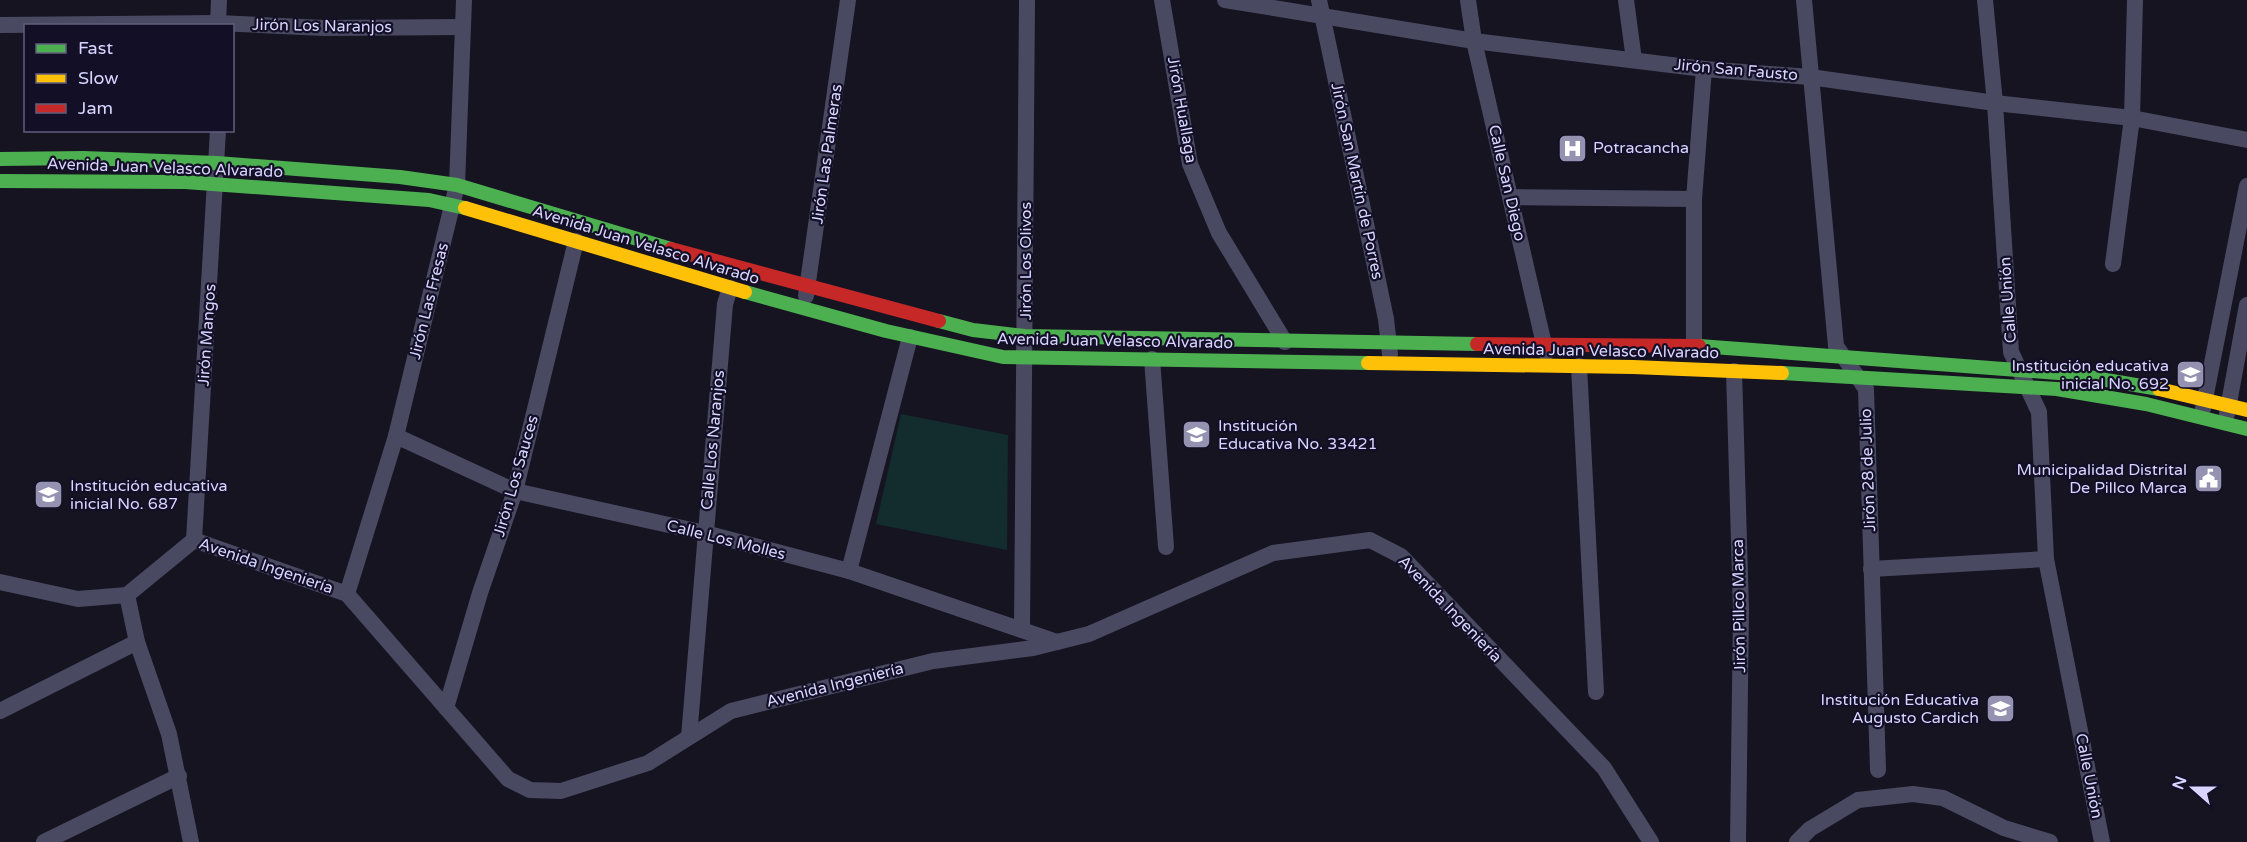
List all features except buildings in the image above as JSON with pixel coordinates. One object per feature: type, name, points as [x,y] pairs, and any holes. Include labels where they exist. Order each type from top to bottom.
[{"type":"street","points":[[218,24],[219,0]]},
{"type":"street","name":"Jirón Las Fresas","points":[[347,594],[396,436],[457,185],[464,0]]},
{"type":"street","name":"Jirón Las Palmeras","points":[[803,308],[808,287],[848,0]]},
{"type":"street","name":"Jirón Los Olivos","points":[[1022,630],[1027,0]]},
{"type":"street","name":"Jirón Huallaga","points":[[1162,0],[1190,164],[1219,233],[1285,342]]},
{"type":"street","name":"Jirón San Fausto","points":[[1225,0],[1320,8],[1474,40],[1704,69],[1810,77],[1995,103],[2132,118],[2247,140]]},
{"type":"street","name":"Calle San Diego","points":[[1468,0],[1474,40],[1546,346],[1546,366]]},
{"type":"street","points":[[1626,0],[1634,60]]},
{"type":"street","name":"Jirón 28 de Julio","points":[[1804,0],[1836,346],[1866,389],[1878,770]]},
{"type":"street","name":"Calle Unión","points":[[1985,0],[1995,103],[2012,352],[2039,412],[2046,559],[2102,842]]},
{"type":"street","points":[[2114,264],[2132,118],[2135,0]]},
{"type":"street","name":"Jirón San Martín de Porres","points":[[1320,8],[1389,343],[1390,363]]},
{"type":"street","name":"Jirón Los Naranjos","points":[[0,25],[24,25]]},
{"type":"street","name":"Jirón Los Naranjos","points":[[234,25],[324,28],[463,27]]},
{"type":"street","points":[[1694,346],[1694,199],[1704,69]]},
{"type":"street","name":"Jirón Mangos","points":[[194,540],[218,132]]},
{"type":"street","name":"Avenida Juan Velasco Alvarado","points":[[0,159],[84,158],[217,163],[400,177],[457,185],[736,269],[973,330],[1025,336],[1546,346],[1694,346],[2083,376],[2247,410]]},
{"type":"street","name":"Avenida Juan Velasco Alvarado","points":[[0,181],[216,184],[392,196],[453,205],[730,288],[910,337],[976,352],[1024,357],[1579,366],[1857,376],[2058,389],[2146,404],[2247,429]]},
{"type":"street","points":[[2201,417],[2247,186]]},
{"type":"street","points":[[1511,197],[1694,199]]},
{"type":"street","name":"Jirón Los Sauces","points":[[446,708],[480,593],[515,491],[576,241]]},
{"type":"street","name":"Calle Los Naranjos","points":[[689,737],[725,304],[730,288]]},
{"type":"street","points":[[2225,423],[2247,305]]},
{"type":"street","points":[[849,571],[910,337]]},
{"type":"street","points":[[1152,359],[1166,547]]},
{"type":"street","points":[[1579,366],[1596,692]]},
{"type":"street","name":"Jirón Pillco Marca","points":[[1734,371],[1741,610],[1738,842]]},
{"type":"street","name":"Calle Los Molles","points":[[396,436],[515,491],[705,533],[849,571],[1057,642]]},
{"type":"street","name":"Avenida Ingeniería","points":[[127,594],[194,540],[347,594],[508,779],[530,790],[561,791],[648,762],[731,711],[933,661],[1033,648],[1089,634],[1273,552],[1370,540],[1401,556],[1604,768],[1651,842]]},
{"type":"street","points":[[1871,569],[2046,559]]},
{"type":"street","points":[[0,582],[78,599],[127,594],[137,642],[169,734],[191,842]]},
{"type":"street","points":[[0,711],[137,642]]},
{"type":"street","points":[[44,842],[179,776]]},
{"type":"street","points":[[1797,842],[1810,829],[1858,800],[1913,794],[1943,798],[2004,828],[2050,842]]},
{"type":"green space","points":[[901,414],[1008,435],[1007,550],[876,524]]},
{"type":"traffic: fast","points":[[0,159],[84,158],[217,163],[400,177],[457,185],[671,249]]},
{"type":"traffic: fast","points":[[0,181],[185,182],[429,200],[465,208]]},
{"type":"traffic: fast","points":[[745,292],[886,331],[1003,357],[1368,363]]},
{"type":"traffic: fast","points":[[939,321],[973,330],[1025,336],[1477,344]]},
{"type":"traffic: fast","points":[[1699,346],[2071,374],[2159,389]]},
{"type":"traffic: fast","points":[[1782,373],[2057,389],[2146,404],[2247,429]]},
{"type":"traffic: slow","points":[[465,208],[745,292]]},
{"type":"traffic: slow","points":[[1368,363],[1633,367],[1782,373]]},
{"type":"traffic: slow","points":[[2159,389],[2247,410]]},
{"type":"traffic: jam","points":[[671,249],[939,321]]},
{"type":"traffic: jam","points":[[1477,344],[1699,346]]},
{"type":"place","name":"Potracancha","points":[[1572,148]]},
{"type":"place","name":"Institución educativa inicial No. 692","points":[[2190,375]]},
{"type":"place","name":"Institución Educativa No. 33421","points":[[1197,435]]},
{"type":"place","name":"Municipalidad Distrital De Pillco Marca","points":[[2208,479]]},
{"type":"place","name":"Institución educativa inicial No. 687","points":[[49,495]]},
{"type":"place","name":"Institución Educativa Augusto Cardich","points":[[2000,709]]}]
